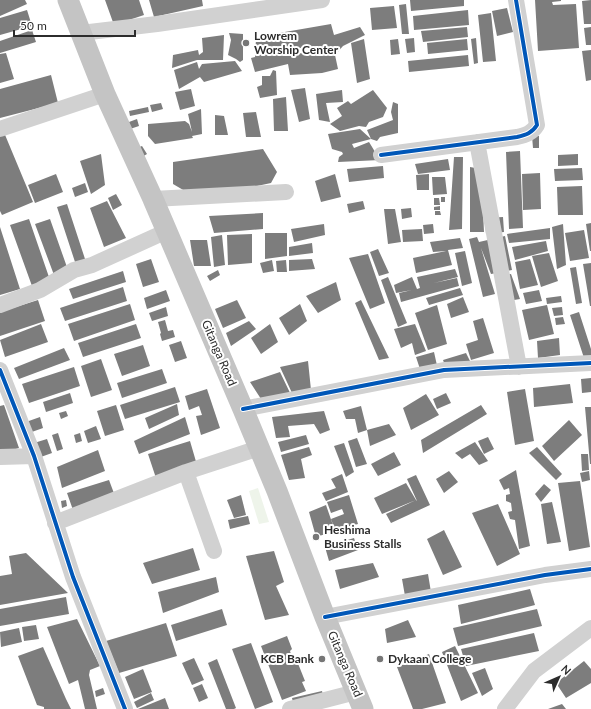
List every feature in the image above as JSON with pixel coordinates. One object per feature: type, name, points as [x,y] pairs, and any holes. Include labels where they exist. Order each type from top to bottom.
[{"type":"main road","name":"Gitanga Road","points":[[68,0],[105,94],[153,199],[243,409],[280,498],[325,617],[360,700]]},
{"type":"street","points":[[81,33],[157,24],[322,0]]},
{"type":"street","points":[[381,155],[524,136],[530,133],[537,125],[516,0]]},
{"type":"street","points":[[0,129],[105,94]]},
{"type":"street","points":[[477,142],[519,367]]},
{"type":"street","points":[[153,199],[286,192]]},
{"type":"street","points":[[0,305],[40,290],[74,270],[92,265],[167,231]]},
{"type":"street","points":[[243,409],[444,370],[591,363]]},
{"type":"street","points":[[0,370],[34,456],[73,577],[125,709]]},
{"type":"street","points":[[55,523],[186,472],[259,448]]},
{"type":"street","points":[[0,458],[34,456]]},
{"type":"street","points":[[186,472],[214,551]]},
{"type":"street","points":[[325,617],[545,575],[591,569]]},
{"type":"street","points":[[505,709],[534,672],[591,628]]},
{"type":"street","points":[[290,709],[360,700]]},
{"type":"shaded area","points":[[258,488],[269,522],[259,524],[249,491]]},
{"type":"building","points":[[0,0],[25,0],[27,4],[0,16]]},
{"type":"building","points":[[105,0],[139,0],[144,15],[114,25]]},
{"type":"building","points":[[149,0],[202,0],[203,6],[154,17]]},
{"type":"building","points":[[410,0],[464,0],[464,6],[411,11]]},
{"type":"building","points":[[535,0],[561,0],[552,2],[553,5],[576,4],[579,48],[538,51]]},
{"type":"building","points":[[591,0],[591,24],[584,24],[582,1]]},
{"type":"building","points":[[406,4],[409,34],[402,34],[399,5]]},
{"type":"building","points":[[394,6],[397,28],[372,30],[370,8]]},
{"type":"building","points":[[507,8],[513,32],[497,36],[492,11]]},
{"type":"building","points":[[27,10],[32,26],[0,35],[0,18]]},
{"type":"building","points":[[468,10],[469,25],[414,30],[413,16]]},
{"type":"building","points":[[491,13],[496,61],[483,62],[478,15]]},
{"type":"building","points":[[331,24],[334,35],[360,27],[365,35],[343,46],[335,55],[338,69],[322,73],[290,75],[288,64],[255,72],[251,58],[255,57],[256,39],[279,33]],"holes":[[[317,46],[319,51],[286,55],[285,50]]]},
{"type":"building","points":[[467,27],[468,37],[423,42],[421,31]]},
{"type":"building","points":[[591,27],[591,45],[586,45],[584,28]]},
{"type":"building","points":[[32,30],[36,42],[0,53],[0,41]]},
{"type":"building","points":[[229,33],[243,34],[243,60],[240,62],[228,55],[231,40]]},
{"type":"building","points":[[224,35],[223,60],[197,60],[172,68],[173,55],[198,50],[199,55],[203,52],[202,38]]},
{"type":"building","points":[[414,38],[415,52],[407,53],[405,39]]},
{"type":"building","points":[[476,38],[478,63],[474,64],[471,39]]},
{"type":"building","points":[[364,39],[370,79],[357,83],[351,43]]},
{"type":"building","points":[[398,39],[400,54],[391,55],[390,40]]},
{"type":"building","points":[[467,39],[468,50],[428,54],[427,43]]},
{"type":"building","points":[[591,50],[591,80],[586,81],[582,51]]},
{"type":"building","points":[[6,53],[14,79],[0,83],[0,54]]},
{"type":"building","points":[[468,55],[469,66],[409,72],[408,61]]},
{"type":"building","points":[[235,61],[242,71],[204,82],[200,77],[179,89],[174,70],[197,62],[199,69],[202,64]]},
{"type":"building","points":[[273,70],[276,71],[277,95],[260,98],[257,87],[262,85],[262,76],[270,76]]},
{"type":"building","points":[[51,75],[58,103],[0,118],[0,89]]},
{"type":"building","points":[[305,88],[310,119],[299,122],[291,90]]},
{"type":"building","points":[[191,89],[195,106],[180,110],[175,92]]},
{"type":"building","points":[[342,90],[343,102],[326,103],[330,122],[319,120],[316,94]]},
{"type":"building","points":[[373,90],[387,108],[383,117],[369,122],[366,127],[359,126],[340,131],[330,124],[342,116],[337,108],[348,101],[351,104]]},
{"type":"building","points":[[286,97],[288,131],[274,131],[273,99]]},
{"type":"building","points":[[393,102],[398,104],[398,133],[380,137],[377,141],[371,139],[367,130],[393,120],[391,112]]},
{"type":"building","points":[[161,103],[163,109],[152,112],[150,105]]},
{"type":"building","points":[[148,107],[149,112],[130,116],[129,111]]},
{"type":"building","points":[[201,109],[202,134],[192,136],[193,138],[155,144],[148,136],[148,124],[185,121],[189,124],[192,132],[188,114]]},
{"type":"building","points":[[256,112],[261,137],[246,137],[243,113]]},
{"type":"building","points":[[215,115],[224,116],[228,135],[215,135]]},
{"type":"building","points":[[137,119],[139,126],[130,129],[129,122]]},
{"type":"building","points":[[360,129],[371,139],[352,144],[354,148],[369,142],[380,160],[338,162],[339,157],[343,154],[342,152],[332,149],[328,134]]},
{"type":"building","points":[[3,130],[33,202],[2,215],[0,211],[0,132]]},
{"type":"building","points":[[532,136],[539,136],[539,148],[533,148]]},
{"type":"building","points":[[142,146],[147,154],[142,157],[137,148]]},
{"type":"building","points":[[263,149],[277,172],[271,183],[190,194],[173,184],[173,162]]},
{"type":"building","points":[[520,151],[523,228],[509,229],[506,152]]},
{"type":"building","points":[[101,154],[105,185],[91,194],[80,161]]},
{"type":"building","points":[[578,154],[578,165],[558,166],[558,155]]},
{"type":"building","points":[[454,157],[463,157],[462,229],[449,230]]},
{"type":"building","points":[[448,159],[450,170],[418,174],[415,164]]},
{"type":"building","points":[[383,166],[384,178],[349,182],[347,169]]},
{"type":"building","points":[[470,167],[481,169],[484,232],[470,232]]},
{"type":"building","points":[[582,168],[583,180],[555,181],[554,169]]},
{"type":"building","points":[[540,173],[541,209],[523,210],[522,174]]},
{"type":"building","points":[[56,174],[63,192],[35,203],[28,185]]},
{"type":"building","points":[[335,174],[341,197],[321,202],[315,181]]},
{"type":"building","points":[[429,174],[429,190],[417,190],[416,175]]},
{"type":"building","points":[[432,177],[445,177],[447,194],[433,195]]},
{"type":"building","points":[[85,183],[88,192],[75,197],[72,188]]},
{"type":"building","points":[[582,186],[583,215],[558,215],[557,187]]},
{"type":"building","points":[[116,194],[122,205],[113,210],[108,198]]},
{"type":"building","points":[[441,197],[445,197],[445,202],[441,202]]},
{"type":"building","points":[[434,198],[439,198],[440,205],[434,205]]},
{"type":"building","points":[[107,201],[126,238],[104,247],[90,208]]},
{"type":"building","points":[[363,201],[365,209],[349,213],[347,204]]},
{"type":"building","points":[[67,204],[86,262],[76,265],[57,207]]},
{"type":"building","points":[[440,206],[440,210],[434,210],[434,207]]},
{"type":"building","points":[[411,208],[412,217],[402,219],[401,209]]},
{"type":"building","points":[[384,209],[395,209],[401,242],[388,244]]},
{"type":"building","points":[[435,211],[440,211],[441,215],[435,215]]},
{"type":"building","points":[[263,213],[263,229],[214,233],[209,216]]},
{"type":"building","points":[[503,217],[504,232],[486,234],[485,218]]},
{"type":"building","points":[[29,219],[50,280],[32,286],[10,225]]},
{"type":"building","points":[[50,219],[68,270],[54,275],[35,224]]},
{"type":"building","points":[[591,223],[591,251],[590,251],[586,224]]},
{"type":"building","points":[[324,224],[325,235],[294,242],[291,229]]},
{"type":"building","points":[[433,224],[434,233],[424,234],[423,225]]},
{"type":"building","points":[[563,224],[566,265],[557,269],[552,227]]},
{"type":"building","points":[[0,227],[20,289],[0,295]]},
{"type":"building","points":[[550,228],[550,239],[509,243],[507,234]]},
{"type":"building","points":[[422,229],[423,241],[403,242],[402,230]]},
{"type":"building","points":[[584,230],[589,258],[570,261],[565,233]]},
{"type":"building","points":[[265,233],[287,233],[287,256],[265,259]]},
{"type":"building","points":[[252,234],[252,263],[228,265],[227,235]]},
{"type":"building","points":[[222,235],[225,265],[214,267],[211,237]]},
{"type":"building","points":[[505,236],[512,270],[491,274],[481,248],[495,294],[483,297],[469,239],[477,237],[479,242]]},
{"type":"building","points":[[460,238],[463,248],[448,250],[452,265],[416,273],[413,258],[446,251],[433,252],[430,242]]},
{"type":"building","points":[[190,240],[207,240],[211,266],[194,266]]},
{"type":"building","points":[[546,241],[548,251],[515,260],[512,247]]},
{"type":"building","points":[[312,243],[313,253],[289,256],[289,247]]},
{"type":"building","points":[[378,249],[389,273],[379,276],[370,252]]},
{"type":"building","points":[[465,251],[472,283],[462,286],[455,253]]},
{"type":"building","points":[[549,253],[558,281],[541,287],[532,256]]},
{"type":"building","points":[[368,254],[385,303],[370,309],[349,258]]},
{"type":"building","points":[[151,259],[159,282],[143,287],[136,264]]},
{"type":"building","points":[[312,259],[315,269],[289,271],[289,260]]},
{"type":"building","points":[[530,259],[538,285],[520,289],[515,262]]},
{"type":"building","points":[[272,260],[274,271],[263,273],[260,263]]},
{"type":"building","points":[[286,260],[287,272],[277,272],[276,261]]},
{"type":"building","points":[[591,263],[591,306],[590,306],[583,264]]},
{"type":"building","points":[[576,267],[582,303],[576,304],[570,268]]},
{"type":"building","points":[[455,269],[458,277],[434,283],[457,278],[459,286],[401,302],[399,293],[412,290],[396,293],[394,285],[412,277],[417,289],[420,288],[417,277]]},
{"type":"building","points":[[218,270],[220,275],[210,281],[207,276]]},
{"type":"building","points":[[123,271],[126,282],[73,299],[69,289]]},
{"type":"building","points":[[511,274],[520,299],[502,302],[496,277]]},
{"type":"building","points":[[388,277],[407,323],[398,327],[381,280]]},
{"type":"building","points":[[336,282],[341,300],[318,313],[306,296]]},
{"type":"building","points":[[123,287],[127,301],[65,321],[60,308]]},
{"type":"building","points":[[460,288],[463,295],[429,305],[426,298]]},
{"type":"building","points":[[166,290],[170,301],[147,309],[144,298]]},
{"type":"building","points":[[539,290],[542,301],[526,304],[523,293]]},
{"type":"building","points":[[561,296],[562,302],[547,304],[546,298]]},
{"type":"building","points":[[463,297],[469,312],[451,318],[447,304]]},
{"type":"building","points":[[38,300],[45,321],[0,336],[0,312]]},
{"type":"building","points":[[237,300],[246,318],[223,328],[215,309]]},
{"type":"building","points":[[361,300],[389,358],[379,360],[355,303]]},
{"type":"building","points":[[130,304],[135,320],[74,341],[68,324]]},
{"type":"building","points":[[300,304],[307,321],[289,335],[279,318]]},
{"type":"building","points":[[437,305],[447,344],[428,350],[415,313]]},
{"type":"building","points":[[547,305],[554,334],[529,340],[522,310]]},
{"type":"building","points":[[166,307],[168,316],[152,321],[149,313]]},
{"type":"building","points":[[562,307],[563,315],[554,316],[552,308]]},
{"type":"building","points":[[579,312],[591,349],[591,356],[584,358],[570,315]]},
{"type":"building","points":[[563,317],[565,324],[556,325],[555,318]]},
{"type":"building","points":[[483,318],[494,353],[471,360],[466,344],[478,340],[473,321]]},
{"type":"building","points":[[165,320],[168,331],[173,330],[175,337],[162,341],[158,322]]},
{"type":"building","points":[[249,321],[256,329],[231,346],[226,333]]},
{"type":"building","points":[[41,324],[48,342],[5,357],[0,340]]},
{"type":"building","points":[[136,324],[141,338],[83,357],[78,343]]},
{"type":"building","points":[[270,324],[278,342],[261,354],[251,338]]},
{"type":"building","points":[[415,324],[426,351],[415,355],[412,343],[401,348],[394,329]]},
{"type":"building","points":[[559,338],[560,355],[538,358],[537,341]]},
{"type":"building","points":[[181,341],[187,358],[175,362],[169,345]]},
{"type":"building","points":[[143,345],[150,366],[122,376],[114,354]]},
{"type":"building","points":[[64,348],[70,360],[19,379],[14,368]]},
{"type":"building","points":[[434,352],[438,370],[421,372],[416,357]]},
{"type":"building","points":[[466,353],[470,361],[446,368],[443,360]]},
{"type":"building","points":[[101,359],[112,390],[91,397],[81,366]]},
{"type":"building","points":[[308,361],[311,390],[292,393],[280,367]]},
{"type":"building","points":[[74,367],[80,386],[29,403],[22,384]]},
{"type":"building","points":[[162,369],[167,383],[122,398],[117,383]]},
{"type":"building","points":[[280,372],[292,397],[263,402],[250,382]]},
{"type":"building","points":[[591,378],[591,392],[582,393],[581,379]]},
{"type":"building","points":[[570,384],[573,403],[534,407],[533,388]]},
{"type":"building","points":[[175,387],[180,402],[125,419],[120,405]]},
{"type":"building","points":[[207,389],[220,428],[201,435],[196,416],[202,415],[199,406],[189,410],[185,396]]},
{"type":"building","points":[[525,389],[534,441],[515,445],[507,392]]},
{"type":"building","points":[[70,393],[73,403],[46,412],[43,402]]},
{"type":"building","points":[[446,393],[451,403],[437,409],[433,399]]},
{"type":"building","points":[[426,394],[439,415],[411,430],[403,408]]},
{"type":"building","points":[[177,404],[179,415],[149,429],[145,418]]},
{"type":"building","points":[[4,405],[19,448],[0,454],[0,406]]},
{"type":"building","points":[[116,405],[124,430],[105,436],[97,411]]},
{"type":"building","points":[[481,405],[487,414],[423,453],[421,440]]},
{"type":"building","points":[[361,406],[367,430],[358,433],[355,419],[346,419],[343,411]]},
{"type":"building","points":[[585,407],[591,407],[591,464],[590,464]]},
{"type":"building","points":[[66,411],[68,416],[61,419],[59,413]]},
{"type":"building","points":[[324,411],[330,430],[320,434],[314,424],[288,426],[290,437],[276,438],[272,417]]},
{"type":"building","points":[[40,417],[43,428],[29,433],[26,422]]},
{"type":"building","points":[[185,417],[190,434],[139,454],[134,441]]},
{"type":"building","points":[[569,420],[582,435],[554,461],[542,446]]},
{"type":"building","points":[[389,424],[396,435],[370,446],[367,430]]},
{"type":"building","points":[[96,426],[101,439],[88,443],[84,431]]},
{"type":"building","points":[[58,433],[63,449],[57,451],[52,435]]},
{"type":"building","points":[[80,433],[82,441],[76,443],[74,435]]},
{"type":"building","points":[[306,435],[309,444],[281,452],[278,442]]},
{"type":"building","points":[[488,437],[494,449],[484,454],[478,441]]},
{"type":"building","points":[[357,438],[367,464],[356,467],[348,441]]},
{"type":"building","points":[[47,439],[52,453],[38,458],[34,443]]},
{"type":"building","points":[[190,441],[197,465],[156,478],[148,454]]},
{"type":"building","points":[[475,442],[488,461],[479,465],[470,454],[462,459],[455,453]]},
{"type":"building","points":[[344,443],[354,472],[346,477],[334,446]]},
{"type":"building","points":[[309,447],[312,455],[301,459],[305,478],[289,480],[281,455]]},
{"type":"building","points":[[537,447],[562,474],[556,480],[529,453]]},
{"type":"building","points":[[98,450],[105,471],[62,488],[57,467]]},
{"type":"building","points":[[394,452],[401,465],[378,476],[371,464]]},
{"type":"building","points":[[581,454],[588,454],[589,470],[582,471]]},
{"type":"building","points":[[516,470],[530,546],[519,549],[515,520],[510,519],[508,512],[512,511],[511,503],[506,501],[506,495],[510,494],[509,488],[504,490],[499,480]]},
{"type":"building","points":[[449,471],[458,482],[444,493],[436,479]]},
{"type":"building","points":[[589,471],[590,480],[582,482],[580,473]]},
{"type":"building","points":[[342,474],[348,492],[326,501],[322,493],[336,488],[331,479]]},
{"type":"building","points":[[416,475],[430,505],[391,523],[386,514],[416,500],[417,501],[407,479]]},
{"type":"building","points":[[109,480],[115,496],[73,510],[67,493]]},
{"type":"building","points":[[580,481],[590,547],[569,551],[558,483]]},
{"type":"building","points":[[406,483],[416,500],[382,514],[374,498]]},
{"type":"building","points":[[544,484],[551,490],[541,502],[535,494]]},
{"type":"building","points":[[241,495],[246,515],[234,518],[227,500]]},
{"type":"building","points":[[349,495],[358,524],[335,530],[331,519],[344,514],[342,509],[331,513],[327,502]]},
{"type":"building","points":[[66,500],[67,506],[62,508],[61,501]]},
{"type":"building","points":[[552,502],[561,542],[547,544],[541,504]]},
{"type":"building","points":[[498,504],[520,554],[497,566],[472,513]]},
{"type":"building","points":[[326,505],[335,531],[316,537],[309,512]]},
{"type":"building","points":[[248,516],[250,524],[230,529],[228,520]]},
{"type":"building","points":[[444,530],[462,567],[443,575],[427,539]]},
{"type":"building","points":[[354,538],[358,550],[329,561],[325,547]]},
{"type":"building","points":[[193,548],[200,570],[152,584],[143,563]]},
{"type":"building","points":[[274,551],[284,582],[276,586],[289,615],[265,620],[246,556]]},
{"type":"building","points":[[26,553],[68,593],[0,605],[0,576],[12,574],[9,556]]},
{"type":"building","points":[[373,563],[379,577],[340,589],[335,570]]},
{"type":"building","points":[[428,574],[431,592],[405,596],[402,579]]},
{"type":"building","points":[[216,577],[219,592],[163,613],[158,592]]},
{"type":"building","points":[[530,589],[535,605],[461,624],[458,605]]},
{"type":"building","points":[[66,597],[69,614],[0,626],[0,609]]},
{"type":"building","points":[[222,609],[227,625],[176,641],[171,625]]},
{"type":"building","points":[[537,609],[542,626],[458,646],[453,628]]},
{"type":"building","points":[[77,619],[100,666],[90,670],[89,675],[97,709],[85,709],[78,680],[69,684],[47,627]]},
{"type":"building","points":[[408,620],[416,637],[387,643],[385,629]]},
{"type":"building","points":[[166,623],[177,656],[119,673],[106,641]]},
{"type":"building","points":[[36,625],[39,639],[24,641],[22,627]]},
{"type":"building","points":[[19,628],[22,642],[1,647],[0,632]]},
{"type":"building","points":[[534,633],[539,651],[466,666],[461,649]]},
{"type":"building","points":[[287,636],[292,649],[290,651],[294,663],[297,661],[305,681],[302,682],[306,691],[282,700],[261,646]]},
{"type":"building","points":[[251,643],[273,702],[255,709],[232,649]]},
{"type":"building","points":[[455,646],[478,693],[461,701],[442,652]]},
{"type":"building","points":[[43,647],[71,709],[44,709],[44,707],[37,705],[18,656]]},
{"type":"building","points":[[429,654],[446,703],[422,709],[413,709],[397,667]]},
{"type":"building","points":[[194,658],[204,680],[192,685],[182,663]]},
{"type":"building","points":[[217,659],[236,708],[234,709],[226,709],[208,663]]},
{"type":"building","points":[[584,661],[591,669],[591,683],[566,698],[556,683]]},
{"type":"building","points":[[485,668],[493,689],[482,696],[472,673]]},
{"type":"building","points":[[143,669],[152,692],[134,699],[125,677]]},
{"type":"building","points":[[202,684],[208,698],[199,702],[193,688]]},
{"type":"building","points":[[103,688],[105,694],[96,697],[95,691]]},
{"type":"building","points":[[322,691],[324,699],[294,706],[292,698]]},
{"type":"building","points":[[151,693],[154,700],[137,708],[134,702]]},
{"type":"building","points":[[165,698],[169,709],[138,709]]},
{"type":"building","points":[[562,704],[566,709],[548,709]]},
{"type":"cycle path","points":[[381,155],[517,137],[528,133],[535,128],[537,125],[516,0]]},
{"type":"cycle path","points":[[243,409],[444,370],[591,363]]},
{"type":"cycle path","points":[[0,370],[34,456],[73,577],[125,709]]},
{"type":"cycle path","points":[[325,617],[545,575],[591,569]]},
{"type":"place","name":"Lowrem Worship Center","points":[[246,43]]},
{"type":"place","name":"Heshima Business Stalls","points":[[316,537]]},
{"type":"place","name":"KCB Bank","points":[[322,659]]},
{"type":"place","name":"Dykaan College","points":[[380,659]]}]
